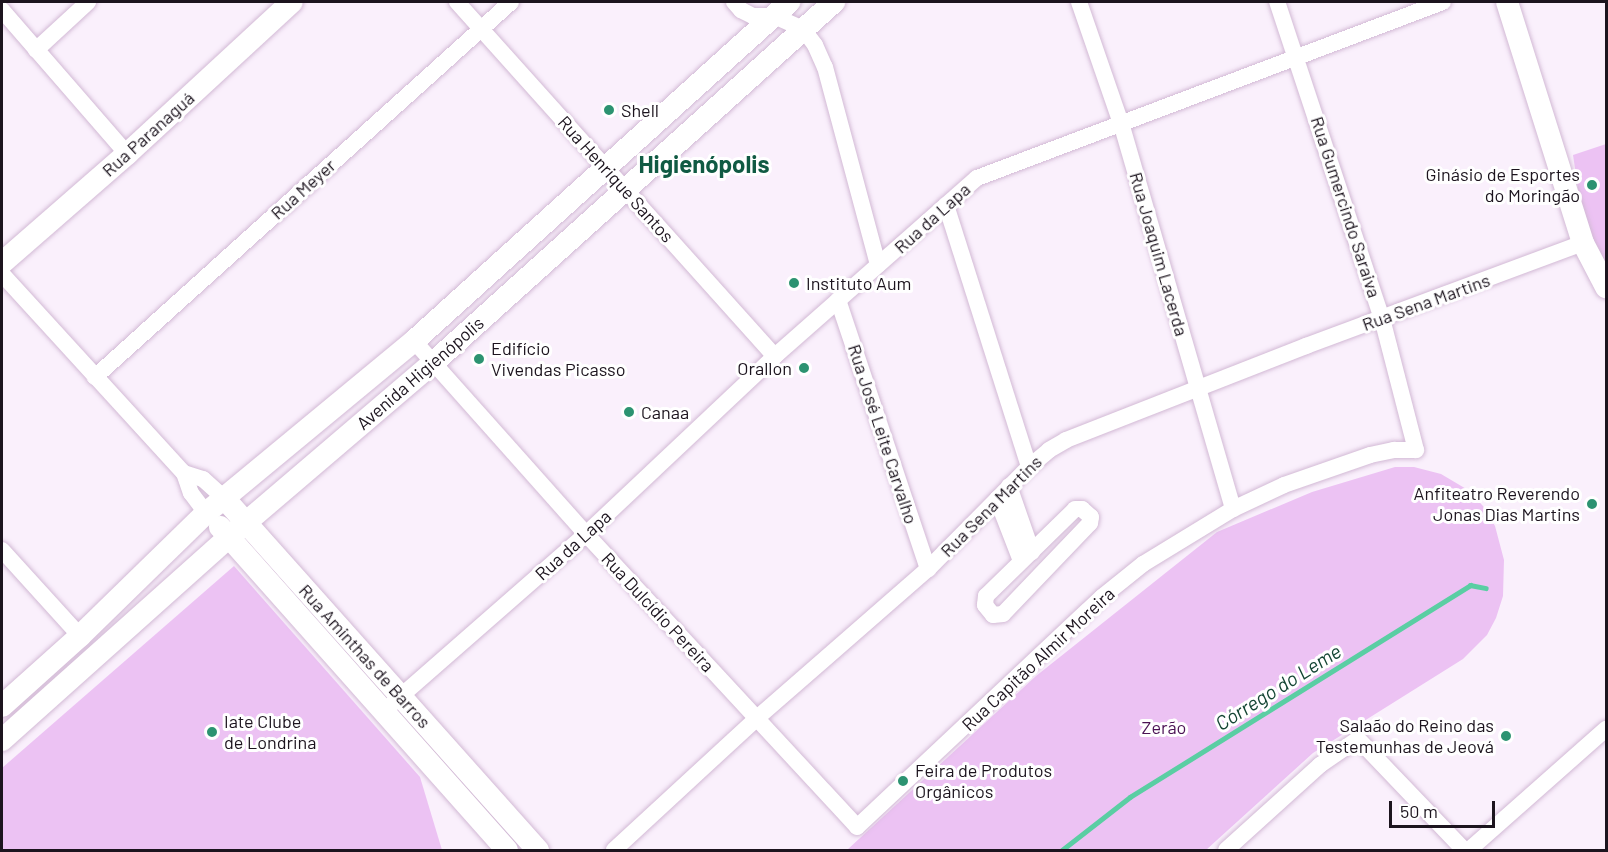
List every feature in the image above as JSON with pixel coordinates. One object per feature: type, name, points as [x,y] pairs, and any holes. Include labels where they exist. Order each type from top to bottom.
[{"type":"main road","name":"Rua Paranaguá","points":[[2,263],[127,153],[292,2]]},
{"type":"main road","name":"Avenida Higienópolis","points":[[2,740],[228,537],[433,363],[834,2]]},
{"type":"main road","points":[[1508,2],[1583,243],[1606,287]]},
{"type":"main road","name":"Avenida Higienópolis","points":[[2,706],[80,636],[206,513],[414,341],[781,9]]},
{"type":"main road","name":"Rua Aminthas de Barros","points":[[224,498],[538,850]]},
{"type":"main road","name":"Rua Aminthas de Barros","points":[[206,513],[507,850]]},
{"type":"street","points":[[36,50],[88,2]]},
{"type":"street","name":"Rua Henrique Santos","points":[[457,2],[775,356]]},
{"type":"street","name":"Rua Meyer","points":[[95,377],[511,2]]},
{"type":"street","points":[[734,2],[741,10],[753,16],[781,9],[804,29],[815,45],[825,67],[878,265]]},
{"type":"street","name":"Rua Joaquim Lacerda","points":[[1079,2],[1121,123],[1233,509]]},
{"type":"street","name":"Rua Gumercindo Saraiva","points":[[1277,2],[1297,56],[1382,319],[1416,450]]},
{"type":"street","name":"Rua da Lapa","points":[[383,712],[586,534],[775,356],[977,178],[1443,2]]},
{"type":"street","points":[[2,10],[127,153]]},
{"type":"street","points":[[946,205],[1029,467]]},
{"type":"street","name":"Rua Sena Martins","points":[[615,850],[757,718],[928,569],[1029,467],[1066,440],[1197,388],[1583,243]]},
{"type":"street","name":"Rua Aminthas de Barros","points":[[2,274],[184,473],[191,494],[206,513]]},
{"type":"street","name":"Rua José Leite Carvalho","points":[[838,300],[928,569]]},
{"type":"street","name":"Rua Dulcídio Pereira","points":[[414,341],[586,534],[857,827]]},
{"type":"street","name":"Rua Capitão Almir Moreira","points":[[857,827],[1102,597],[1143,564],[1233,509],[1284,485],[1343,463],[1394,450],[1416,450]]},
{"type":"street","name":"Rua Aminthas de Barros","points":[[184,473],[203,479],[224,498]]},
{"type":"street","points":[[1009,486],[1027,556]]},
{"type":"street","points":[[997,499],[1027,556]]},
{"type":"street","points":[[1082,508],[1090,517],[1090,523],[1003,614],[993,615],[984,600],[1027,556],[1075,509],[1082,508]]},
{"type":"street","points":[[2,550],[80,636]]},
{"type":"street","points":[[1469,850],[1606,729]]},
{"type":"street","points":[[1226,850],[1320,765],[1358,740],[1464,850]]},
{"type":"green space","name":"Ginásio de Esportes do Moringão","points":[[1606,144],[1606,271],[1582,215],[1573,155]]},
{"type":"green space","name":"Zerão","points":[[1395,467],[1414,467],[1441,474],[1468,490],[1483,506],[1495,526],[1504,560],[1503,596],[1496,618],[1487,635],[1463,659],[1313,753],[1206,850],[847,850],[1036,676],[1217,532],[1312,492]]},
{"type":"green space","name":"Iate Clube de Londrina","points":[[234,566],[420,777],[442,850],[2,850],[2,768]]},
{"type":"waterway","name":"Córrego do Leme","points":[[1062,850],[1130,797],[1470,585],[1486,588]]},
{"type":"place","name":"Shell","points":[[609,110]]},
{"type":"place","name":"Ginásio de Esportes do Moringão","points":[[1592,185]]},
{"type":"place","name":"Instituto Aum","points":[[794,283]]},
{"type":"place","name":"Edifício Vivendas Picasso","points":[[479,359]]},
{"type":"place","name":"Orallon","points":[[804,368]]},
{"type":"place","name":"Canaa","points":[[629,412]]},
{"type":"place","name":"Anfiteatro Reverendo Jonas Dias Martins","points":[[1592,504]]},
{"type":"place","name":"Iate Clube de Londrina","points":[[212,732]]},
{"type":"place","name":"Salaão do Reino das Testemunhas de Jeová","points":[[1506,736]]},
{"type":"place","name":"Feira de Produtos Orgânicos","points":[[903,781]]},
{"type":"district","name":"Higienópolis","points":[[704,164]]}]
